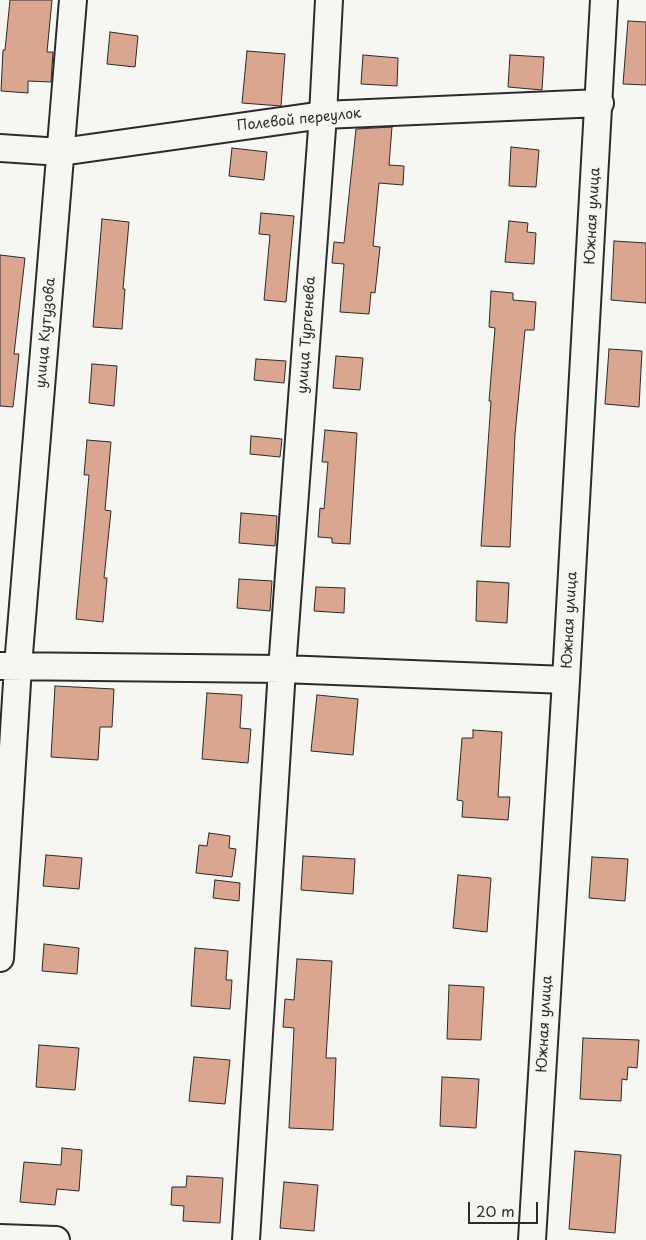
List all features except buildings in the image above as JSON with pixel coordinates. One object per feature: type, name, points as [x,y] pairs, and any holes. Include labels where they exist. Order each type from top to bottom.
[{"type":"street","name":"улица Кутузова","points":[[0,958],[9,666],[61,152],[72,0]]},
{"type":"street","name":"улица Тургенева","points":[[246,1240],[282,669],[323,115],[329,0]]},
{"type":"street","name":"Южная улица","points":[[532,1240],[600,103],[604,0]]},
{"type":"street","name":"Полевой переулок","points":[[0,148],[61,152],[323,115],[600,103]]},
{"type":"street","points":[[9,666],[282,669],[566,680]]},
{"type":"street","points":[[0,1238],[56,1240]]}]
